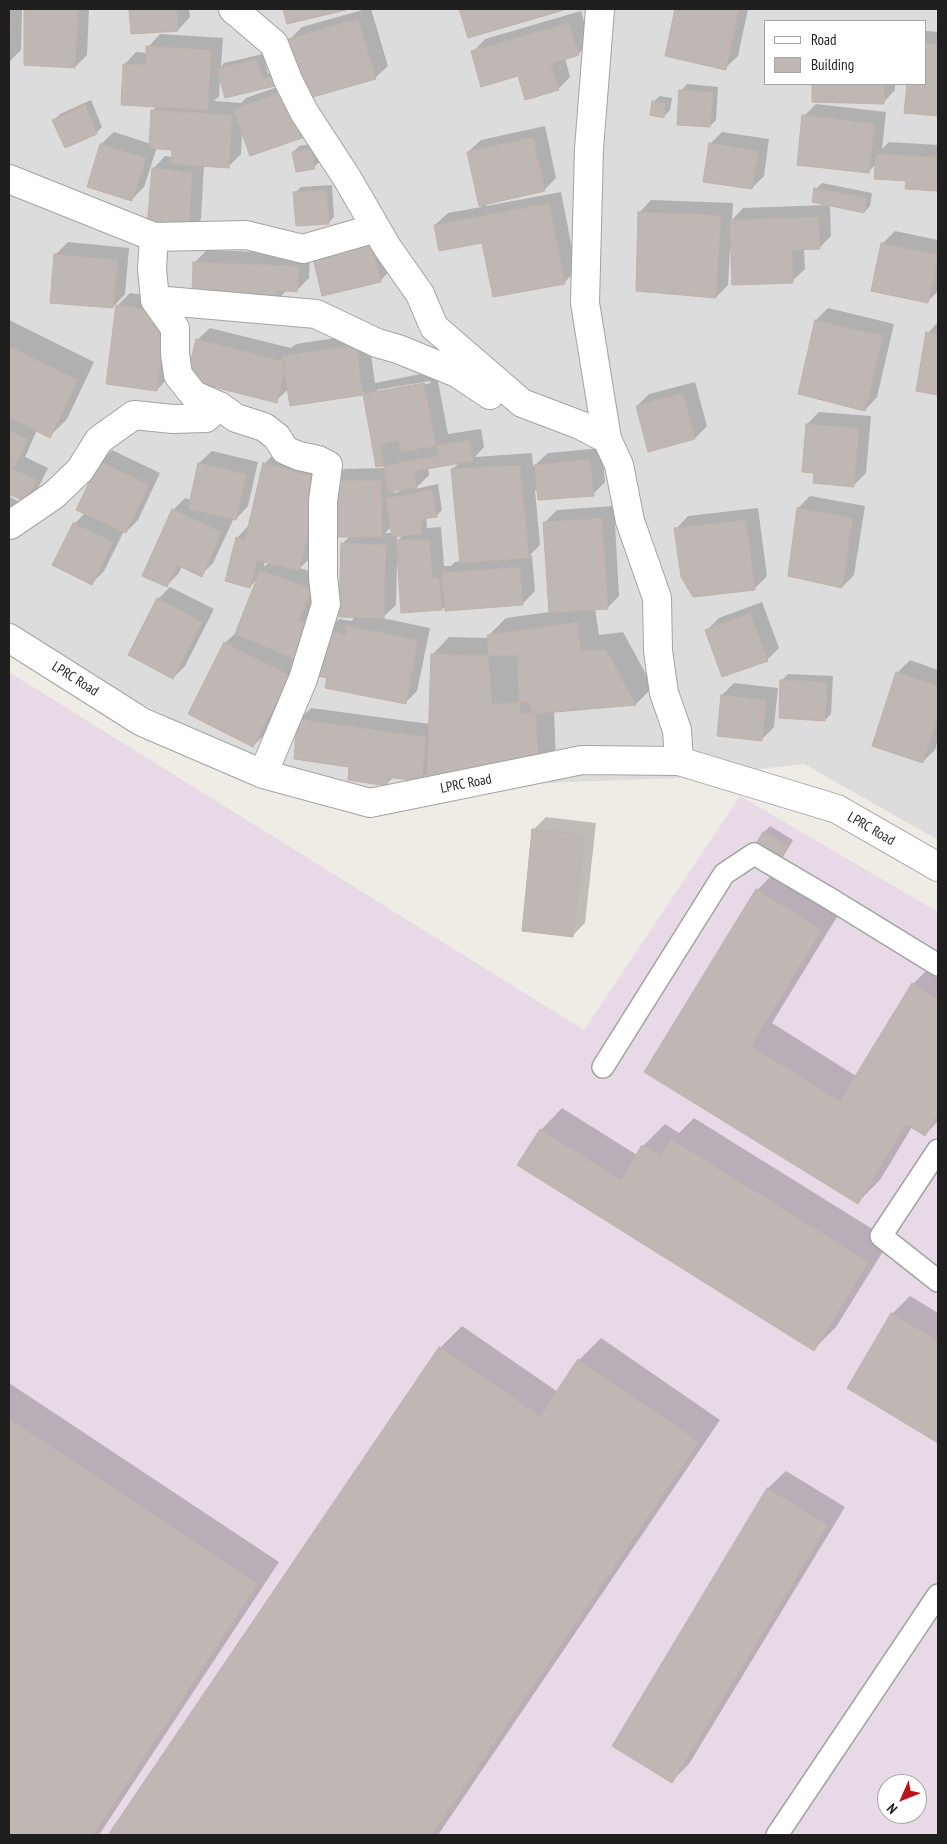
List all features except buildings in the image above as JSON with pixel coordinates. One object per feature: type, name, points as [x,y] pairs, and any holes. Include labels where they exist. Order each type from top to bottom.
[{"type":"street","points":[[234,9],[274,44],[288,80],[304,112],[347,178],[376,228],[420,294],[434,327],[522,403],[580,425],[607,439]]},
{"type":"street","points":[[600,9],[589,149],[584,304],[607,439],[619,465],[630,521],[656,598],[664,693],[677,730],[679,760]]},
{"type":"street","points":[[9,179],[154,237],[246,235],[303,249],[376,228]]},
{"type":"street","points":[[154,237],[152,269],[155,300],[175,328],[175,354],[178,375],[194,395],[219,406],[236,418],[264,427],[277,437],[285,450],[328,465],[323,501],[323,577],[326,604],[303,679],[263,774]]},
{"type":"street","points":[[155,300],[316,314],[377,343],[398,349],[457,373],[533,424],[555,429],[580,425]]},
{"type":"street","points":[[10,524],[54,495],[80,470],[99,440],[134,415],[173,419],[206,418],[219,406]]},
{"type":"street","name":"LPRC Road","points":[[9,638],[142,722],[263,774],[370,803],[582,760],[679,760],[837,809],[938,867]]},
{"type":"lane","points":[[603,1067],[724,874],[754,854],[938,965]]},
{"type":"lane","points":[[938,1150],[881,1236],[938,1281]]},
{"type":"lane","points":[[777,1835],[938,1594]]},
{"type":"shaded area","points":[[9,9],[938,9],[938,840],[804,764],[678,778],[440,787],[364,795],[266,765],[125,696],[9,623]]},
{"type":"shaded area","points":[[9,672],[584,1030],[740,796],[938,912],[938,1835],[9,1835]]}]
